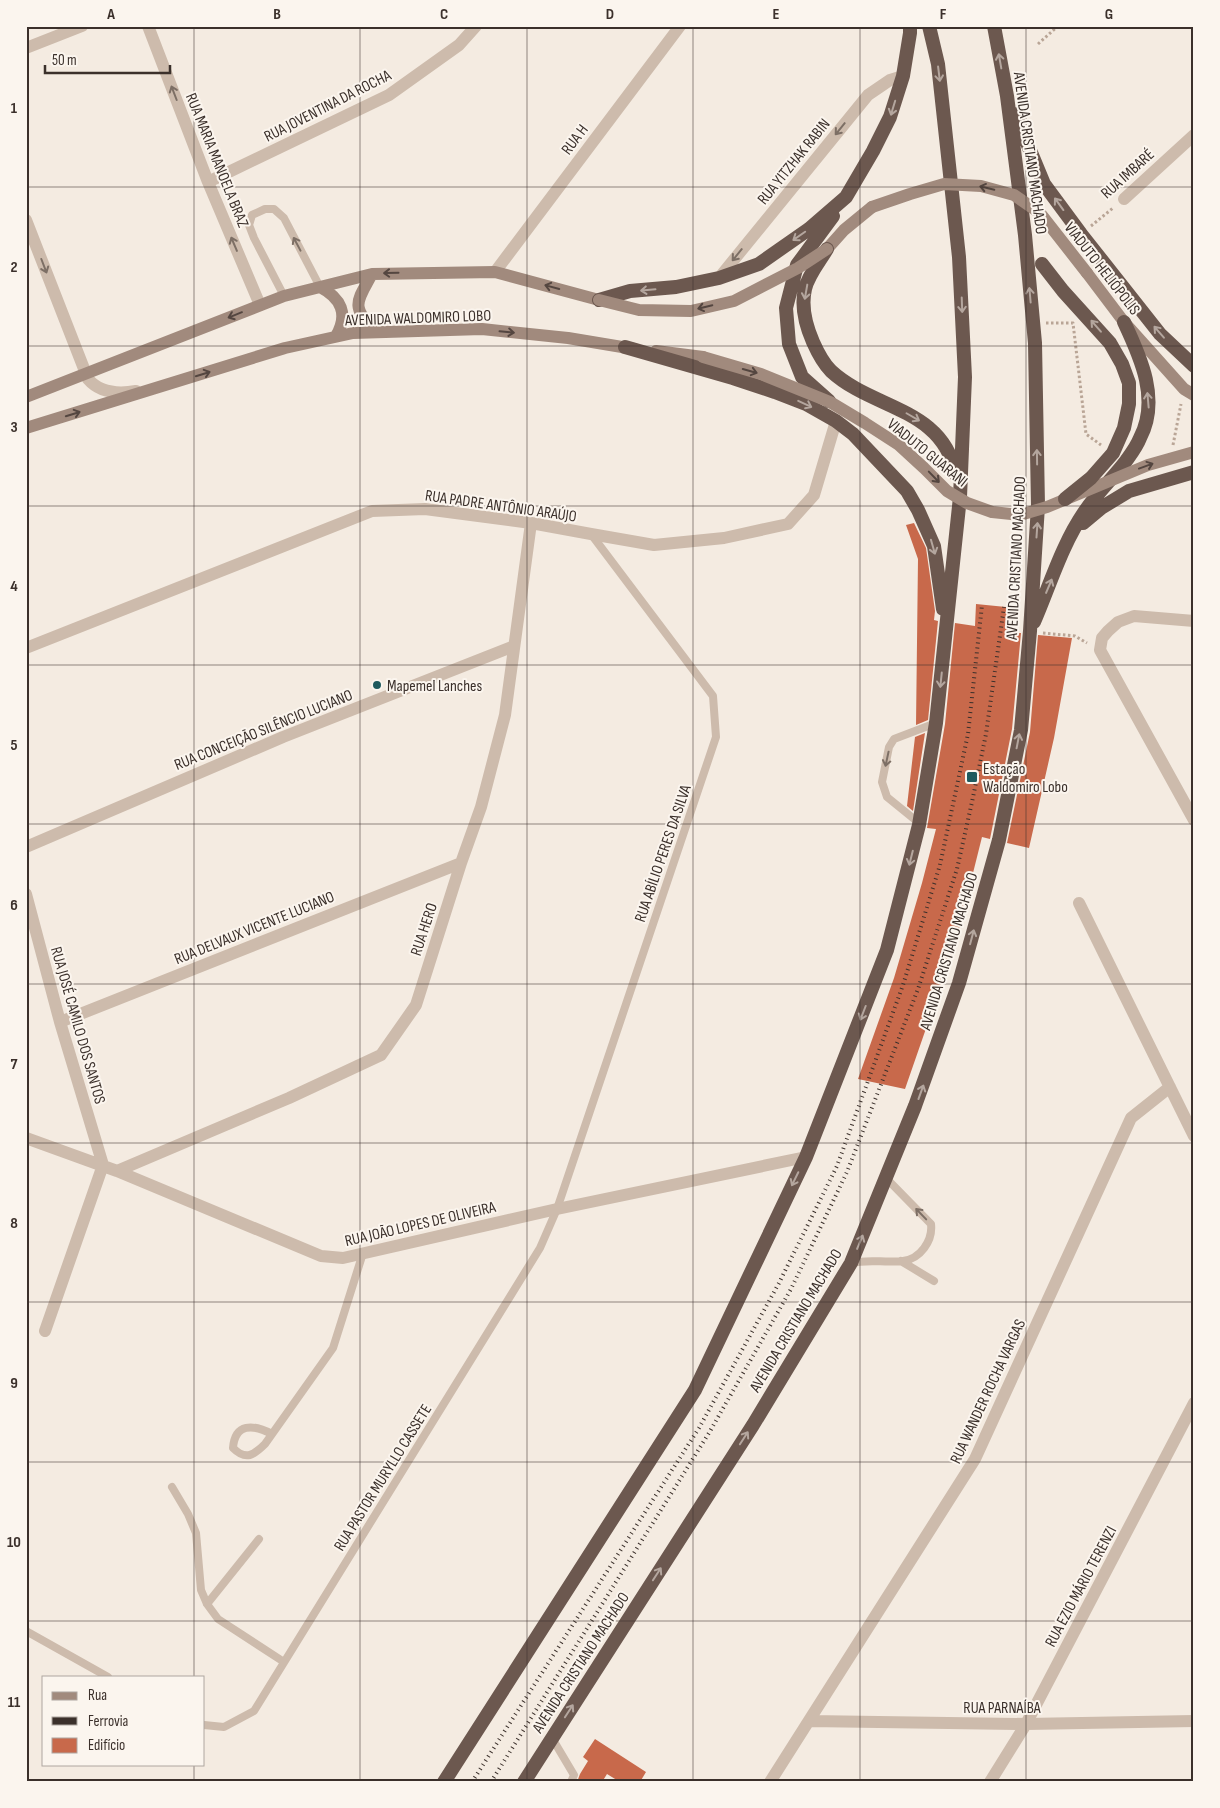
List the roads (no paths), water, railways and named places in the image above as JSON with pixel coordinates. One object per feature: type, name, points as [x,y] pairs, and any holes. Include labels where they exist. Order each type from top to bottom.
[{"type":"highway","points":[[830,402],[802,378],[789,344],[786,308],[797,265],[846,197],[890,117],[903,76],[910,26]]},
{"type":"highway","points":[[444,1782],[694,1390],[806,1157],[887,950],[919,823],[936,723],[960,498],[965,378],[960,257],[938,64],[928,26]]},
{"type":"highway","name":"AVENIDA CRISTIANO MACHADO","points":[[524,1782],[753,1425],[851,1263],[916,1106],[960,983],[999,840],[1021,730],[1030,632],[1038,506],[1035,343],[1025,234],[1006,96],[994,26]]},
{"type":"highway","points":[[1006,96],[1044,184],[1160,334],[1194,366]]},
{"type":"highway","points":[[599,300],[630,291],[676,287],[718,278],[759,264],[809,229],[846,197]]},
{"type":"highway","points":[[1025,234],[1042,264],[1063,291],[1110,343],[1122,364],[1129,383],[1129,404],[1124,428],[1113,453],[1091,478],[1065,499]]},
{"type":"highway","points":[[827,249],[805,289],[804,310],[807,330],[818,351],[830,370],[854,387],[924,424],[942,440],[953,459],[960,498]]},
{"type":"highway","points":[[1030,632],[1072,534],[1085,511],[1125,462],[1141,438],[1149,409],[1146,379],[1137,350],[1124,322]]},
{"type":"highway","points":[[625,348],[733,378],[775,392],[806,404],[836,421],[853,434],[907,491],[918,510],[934,546],[946,632]]},
{"type":"highway","points":[[1072,534],[1101,508],[1129,491],[1194,472]]},
{"type":"main road","name":"VIADUTO HELIÓPOLIS","points":[[599,300],[639,310],[691,311],[734,301],[798,268],[827,249],[844,230],[872,207],[944,184],[982,186],[1014,195],[1040,213],[1124,322],[1189,392]]},
{"type":"main road","points":[[26,397],[284,296],[372,274],[495,272],[599,300]]},
{"type":"main road","points":[[372,274],[360,293],[358,305],[363,318],[375,331]]},
{"type":"main road","points":[[320,287],[333,295],[340,307],[342,321],[336,336]]},
{"type":"main road","name":"AVENIDA WALDOMIRO LOBO","points":[[26,428],[285,348],[336,336],[375,331],[482,329],[568,338],[625,348],[703,357]]},
{"type":"main road","name":"VIADUTO GUARANI","points":[[703,357],[761,374],[830,402],[865,422],[899,445],[947,491],[967,503],[992,512],[1020,515],[1047,507],[1148,465],[1194,452]]},
{"type":"street","points":[[26,48],[82,26]]},
{"type":"street","name":"RUA MARIA MANOELA BRAZ","points":[[148,26],[208,182],[260,305]]},
{"type":"street","name":"RUA JOVENTINA DA ROCHA","points":[[208,182],[389,95],[460,45],[476,26]]},
{"type":"street","name":"RUA H","points":[[495,272],[680,26]]},
{"type":"street","name":"RUA YITZHAK RABIN","points":[[718,278],[868,95],[890,80],[903,76]]},
{"type":"street","name":"RUA IMBARÉ","points":[[1124,199],[1194,135]]},
{"type":"street","points":[[26,220],[30,241],[86,374],[95,386],[108,392],[130,392],[157,388]]},
{"type":"street","name":"RUA PADRE ANTÔNIO ARAÚJO","points":[[26,648],[372,511],[425,509],[531,523],[654,544],[724,538],[788,524],[814,495],[836,421]]},
{"type":"street","name":"RUA HERO","points":[[117,1171],[288,1098],[381,1055],[416,1005],[461,863],[481,807],[505,715],[531,523]]},
{"type":"street","points":[[1194,621],[1134,616],[1118,622],[1108,631],[1102,638],[1100,650],[1194,820]]},
{"type":"street","name":"RUA CONCEIÇÃO SILÊNCIO LUCIANO","points":[[26,847],[283,737],[514,646]]},
{"type":"street","name":"RUA DELVAUX VICENTE LUCIANO","points":[[60,1022],[461,863]]},
{"type":"street","name":"RUA JOSÉ CAMILO DOS SANTOS","points":[[26,894],[60,1022],[103,1165]]},
{"type":"street","points":[[1079,903],[1170,1087],[1191,1123],[1194,1136]]},
{"type":"street","name":"RUA WANDER ROCHA VARGAS","points":[[770,1782],[975,1459],[1131,1118],[1170,1087]]},
{"type":"street","name":"RUA JOÃO LOPES DE OLIVEIRA","points":[[26,1138],[103,1165],[321,1256],[343,1258],[557,1209],[806,1157]]},
{"type":"street","points":[[45,1331],[103,1165]]},
{"type":"street","name":"RUA EZIO MÁRIO TERENZI","points":[[990,1782],[1026,1724],[1194,1403]]},
{"type":"street","name":"RUA PARNAÍBA","points":[[810,1721],[1026,1724],[1194,1721]]},
{"type":"lane","points":[[284,296],[249,226],[252,215],[265,209],[274,209],[284,218],[320,287]]},
{"type":"lane","name":"RUA ABÍLIO PERES DA SILVA","points":[[557,1209],[716,737],[712,696],[591,534]]},
{"type":"lane","points":[[919,823],[887,797],[882,782],[890,747],[894,739],[936,723]]},
{"type":"lane","points":[[851,1263],[864,1260],[907,1260],[923,1250],[929,1240],[930,1224],[886,1178]]},
{"type":"lane","name":"RUA PASTOR MURYLLO CASSETE","points":[[205,1725],[224,1727],[254,1711],[540,1248],[557,1209]]},
{"type":"lane","points":[[272,1434],[263,1429],[253,1427],[241,1429],[234,1438],[233,1448],[239,1454],[248,1456],[258,1451],[272,1434],[333,1348],[363,1252]]},
{"type":"lane","points":[[901,1261],[934,1281]]},
{"type":"lane","points":[[172,1488],[188,1514],[196,1532],[201,1590],[206,1604],[218,1619],[284,1662]]},
{"type":"lane","points":[[206,1604],[259,1539]]},
{"type":"lane","points":[[26,1631],[106,1676]]},
{"type":"lane","points":[[552,1738],[574,1774],[571,1782]]},
{"type":"railway","points":[[472,1782],[699,1428],[779,1283],[837,1166],[903,985],[940,865],[968,734],[982,605]]},
{"type":"railway","points":[[491,1782],[709,1433],[791,1289],[847,1172],[918,989],[957,869],[986,734],[1004,607]]},
{"type":"place","name":"Mapemel Lanches","points":[[377,685]]},
{"type":"place","name":"Estação Waldomiro Lobo","points":[[972,777]]}]
